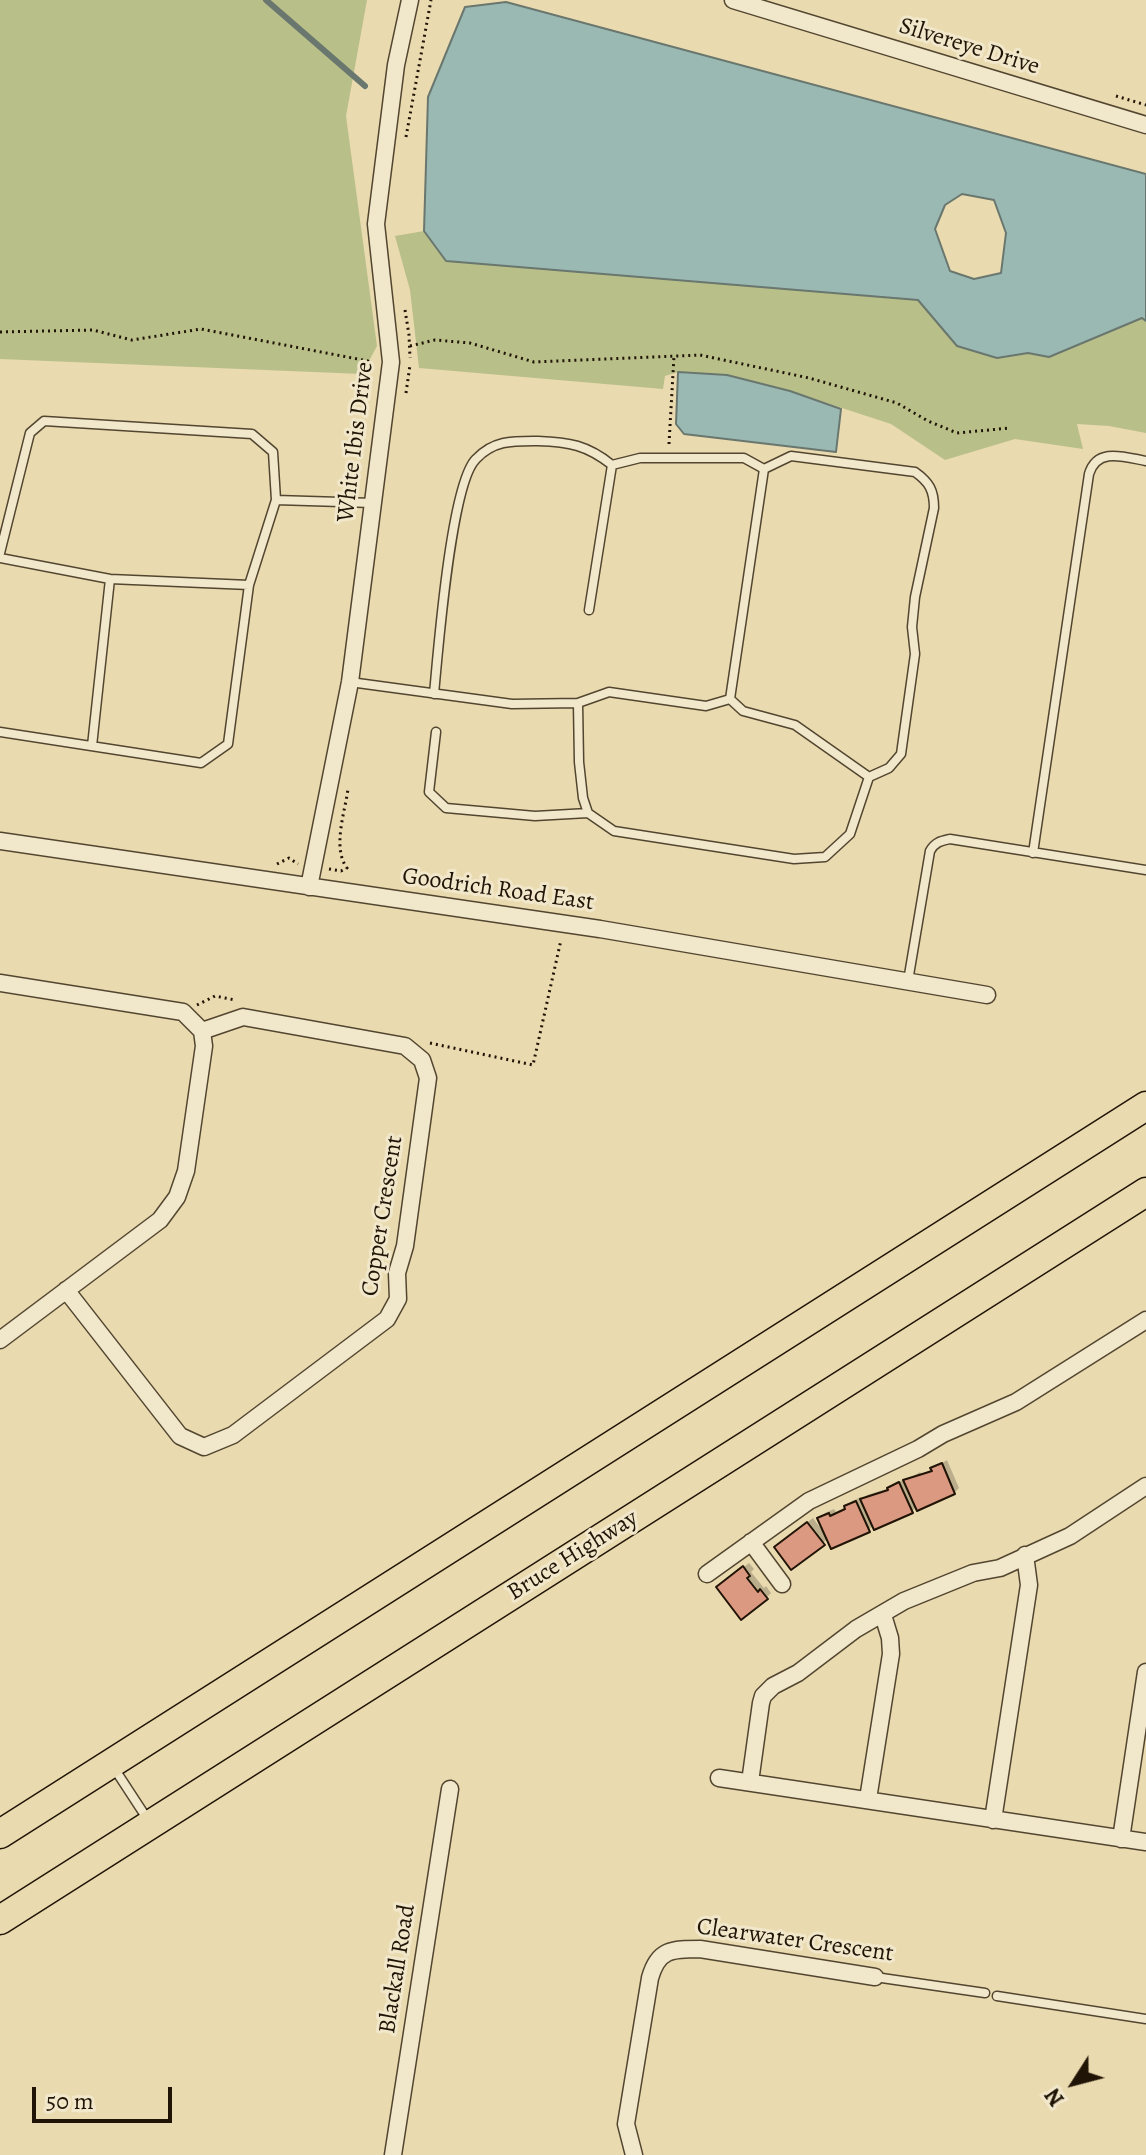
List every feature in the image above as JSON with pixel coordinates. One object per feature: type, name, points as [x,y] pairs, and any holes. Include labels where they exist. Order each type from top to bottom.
[{"type":"highway","points":[[0,1834],[1146,1106]]},
{"type":"highway","name":"Bruce Highway","points":[[0,1920],[1146,1192]]},
{"type":"street","name":"White Ibis Drive","points":[[309,887],[350,682],[391,362],[376,224],[396,65],[410,0]]},
{"type":"street","name":"Silvereye Drive","points":[[733,0],[1146,125]]},
{"type":"street","name":"Goodrich Road East","points":[[0,841],[600,929],[987,995]]},
{"type":"street","points":[[0,983],[183,1012],[202,1031],[204,1046],[186,1171],[177,1197],[160,1220],[0,1340]]},
{"type":"street","name":"Copper Crescent","points":[[66,1290],[180,1436],[204,1447],[233,1435],[387,1319],[398,1299],[397,1273],[405,1246],[428,1078],[422,1060],[405,1046],[243,1017],[202,1031]]},
{"type":"street","points":[[707,1574],[788,1513],[826,1491],[1016,1402],[1146,1320]]},
{"type":"street","points":[[750,1782],[763,1696],[773,1686],[798,1673],[856,1629],[914,1595],[980,1571],[1000,1568],[1079,1531],[1146,1486]]},
{"type":"street","points":[[751,1542],[782,1584]]},
{"type":"street","points":[[993,1820],[1029,1585],[1025,1555]]},
{"type":"street","points":[[868,1799],[891,1654],[883,1615]]},
{"type":"street","points":[[1121,1839],[1146,1672]]},
{"type":"street","points":[[719,1778],[1146,1842]]},
{"type":"street","name":"Blackall Road","points":[[393,2155],[450,1789]]},
{"type":"street","name":"Clearwater Crescent","points":[[634,2155],[626,2124],[650,1978],[654,1964],[661,1956],[671,1951],[700,1949],[875,1977]]},
{"type":"lane","points":[[0,732],[201,763],[228,744],[249,585],[276,500],[273,452],[252,434],[44,421],[30,433],[0,556],[110,579],[249,585]]},
{"type":"lane","points":[[434,694],[449,557],[465,476],[474,460],[496,443],[560,442],[594,450],[612,465]]},
{"type":"lane","points":[[1033,853],[1089,474],[1097,458],[1106,455],[1146,461]]},
{"type":"lane","points":[[578,703],[583,798],[588,813],[614,831],[794,859],[825,857],[850,834],[869,777],[889,768],[901,754],[915,654],[912,627],[915,597],[934,508],[934,492],[926,480],[915,472],[791,456],[764,469]]},
{"type":"lane","points":[[612,465],[640,458],[744,458],[764,469]]},
{"type":"lane","points":[[589,610],[612,465]]},
{"type":"lane","points":[[730,699],[764,469]]},
{"type":"lane","points":[[276,500],[373,503]]},
{"type":"lane","points":[[92,746],[110,579]]},
{"type":"lane","points":[[350,682],[512,704],[578,703],[609,692],[706,706],[730,699]]},
{"type":"lane","points":[[730,699],[743,711],[795,725],[869,777]]},
{"type":"lane","points":[[436,732],[429,792],[446,808],[535,816],[588,813]]},
{"type":"lane","points":[[908,982],[930,851],[934,844],[950,839],[1146,870]]},
{"type":"lane","points":[[111,1764],[150,1825]]},
{"type":"lane","name":"Clearwater Crescent","points":[[875,1977],[985,1993]]},
{"type":"lane","points":[[997,1996],[1146,2019]]},
{"type":"path","points":[[405,141],[431,0]]},
{"type":"path","points":[[404,308],[410,346],[405,400]]},
{"type":"path","points":[[0,332],[93,330],[132,340],[201,329],[368,361],[371,402],[386,402]]},
{"type":"path","points":[[410,346],[435,340],[470,343],[534,362],[700,355],[809,378],[897,403],[957,433],[1010,428]]},
{"type":"path","points":[[669,460],[674,356]]},
{"type":"path","points":[[266,866],[289,858],[296,864],[341,871],[347,868],[342,862],[340,844],[349,786]]},
{"type":"path","points":[[424,1041],[533,1065],[564,925]]},
{"type":"path","points":[[183,1012],[215,996],[245,1002]]},
{"type":"green space","points":[[0,0],[367,0],[346,116],[377,346],[362,374],[0,359]]},
{"type":"green space","points":[[424,231],[446,261],[918,300],[956,346],[997,357],[1028,353],[1050,357],[1142,318],[1146,321],[1146,433],[1077,424],[1083,449],[1015,439],[945,460],[891,424],[790,391],[727,375],[678,372],[665,376],[663,389],[419,368],[410,290],[395,236]]},
{"type":"water","points":[[506,2],[1146,174],[1146,321],[1142,318],[1049,357],[1028,353],[997,358],[957,346],[918,300],[446,261],[424,231],[428,97],[465,7]],"holes":[[[962,194],[994,200],[1006,233],[1001,273],[974,279],[950,271],[935,229],[945,205]]]},
{"type":"water","points":[[678,372],[727,375],[790,391],[841,409],[836,452],[684,434],[676,424]]},
{"type":"building","points":[[942,1463],[955,1494],[917,1511],[903,1480],[932,1471],[930,1468]]},
{"type":"building","points":[[899,1482],[913,1513],[874,1530],[860,1499],[888,1490]]},
{"type":"building","points":[[856,1501],[870,1532],[831,1549],[817,1518],[829,1513],[830,1516]]},
{"type":"building","points":[[807,1522],[825,1545],[791,1570],[774,1547]]},
{"type":"building","points":[[743,1566],[750,1576],[747,1578],[768,1599],[741,1620],[716,1587]]},
{"type":"waterway","points":[[266,0],[365,86]]}]
